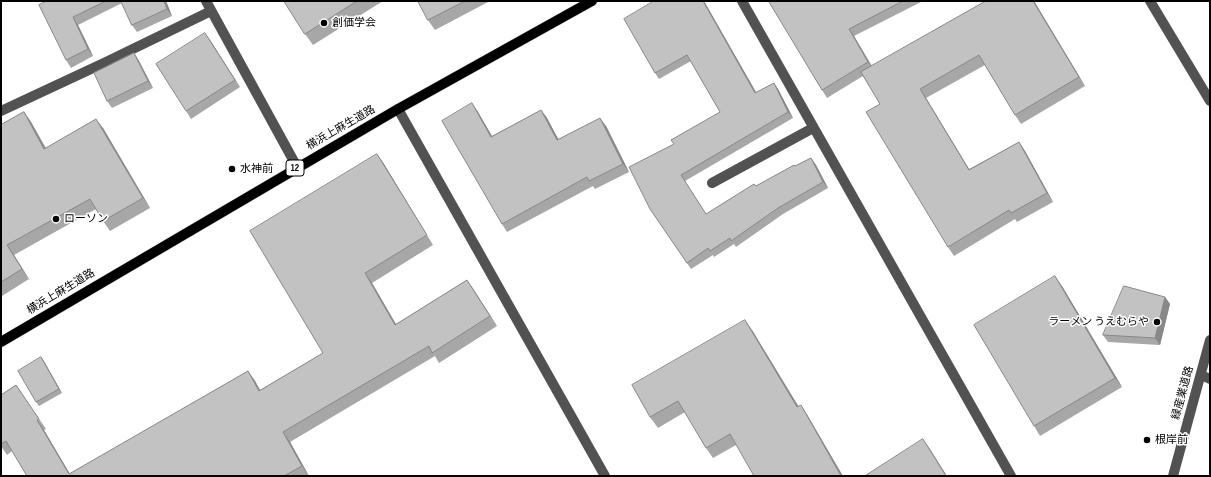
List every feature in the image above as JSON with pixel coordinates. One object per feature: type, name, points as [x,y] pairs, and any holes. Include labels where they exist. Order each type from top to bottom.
[{"type":"main road","name":"横浜上麻生道路","points":[[1,342],[297,167],[592,1]]},
{"type":"street","points":[[206,1],[297,167]]},
{"type":"street","points":[[742,1],[1011,476]]},
{"type":"street","points":[[1150,1],[1210,101]]},
{"type":"street","points":[[1,111],[211,11]]},
{"type":"street","points":[[398,109],[605,476]]},
{"type":"street","points":[[712,183],[813,128]]},
{"type":"street","name":"緑産業道路","points":[[1172,476],[1205,377],[1210,340]]},
{"type":"building","points":[[47,1],[106,1],[73,17],[88,49],[66,60],[39,5]]},
{"type":"building","points":[[121,1],[164,1],[167,9],[132,25]]},
{"type":"building","points":[[284,1],[357,1],[305,34]]},
{"type":"building","points":[[418,1],[465,1],[428,20]]},
{"type":"building","points":[[654,1],[703,1],[755,93],[774,83],[788,112],[681,175],[706,214],[754,184],[756,186],[794,165],[795,166],[811,158],[823,182],[778,208],[731,241],[730,238],[710,251],[708,248],[687,263],[650,209],[629,167],[674,144],[671,140],[720,112],[687,55],[655,73],[624,19]]},
{"type":"building","points":[[903,1],[849,29],[868,62],[822,90],[769,2]]},
{"type":"building","points":[[986,1],[1033,1],[1079,77],[1015,115],[979,55],[920,89],[969,170],[1019,142],[1047,193],[1011,213],[1009,210],[948,247],[866,112],[880,104],[861,72]]},
{"type":"building","points":[[205,33],[235,80],[186,111],[156,64]]},
{"type":"building","points":[[134,53],[148,81],[107,101],[94,73]]},
{"type":"building","points":[[472,103],[491,137],[541,110],[557,140],[600,118],[623,164],[589,181],[587,177],[502,224],[442,121]]},
{"type":"building","points":[[24,112],[44,149],[96,119],[143,198],[103,221],[90,199],[7,245],[22,269],[1,282],[1,125]]},
{"type":"building","points":[[377,154],[427,235],[365,273],[395,325],[467,280],[490,316],[432,353],[429,346],[283,432],[302,466],[284,476],[27,476],[6,441],[1,444],[1,395],[16,385],[39,419],[37,420],[69,474],[248,371],[259,391],[323,353],[250,231]]},
{"type":"building","points":[[1055,276],[1115,378],[1034,426],[974,325]]},
{"type":"building","points":[[1124,286],[1165,297],[1155,338],[1103,335]]},
{"type":"building","points":[[745,320],[797,407],[801,405],[841,476],[754,476],[730,434],[706,448],[678,401],[650,417],[632,385]]},
{"type":"building","points":[[41,357],[59,389],[36,402],[18,371]]},
{"type":"building","points":[[923,439],[946,476],[865,476]]},
{"type":"place","name":"創価学会","points":[[324,23]]},
{"type":"place","name":"水神前","points":[[232,169]]},
{"type":"place","name":"ローソン","points":[[56,219]]},
{"type":"place","name":"ラーメン うえむらや","points":[[1157,322]]},
{"type":"place","name":"根岸前","points":[[1147,440]]}]
